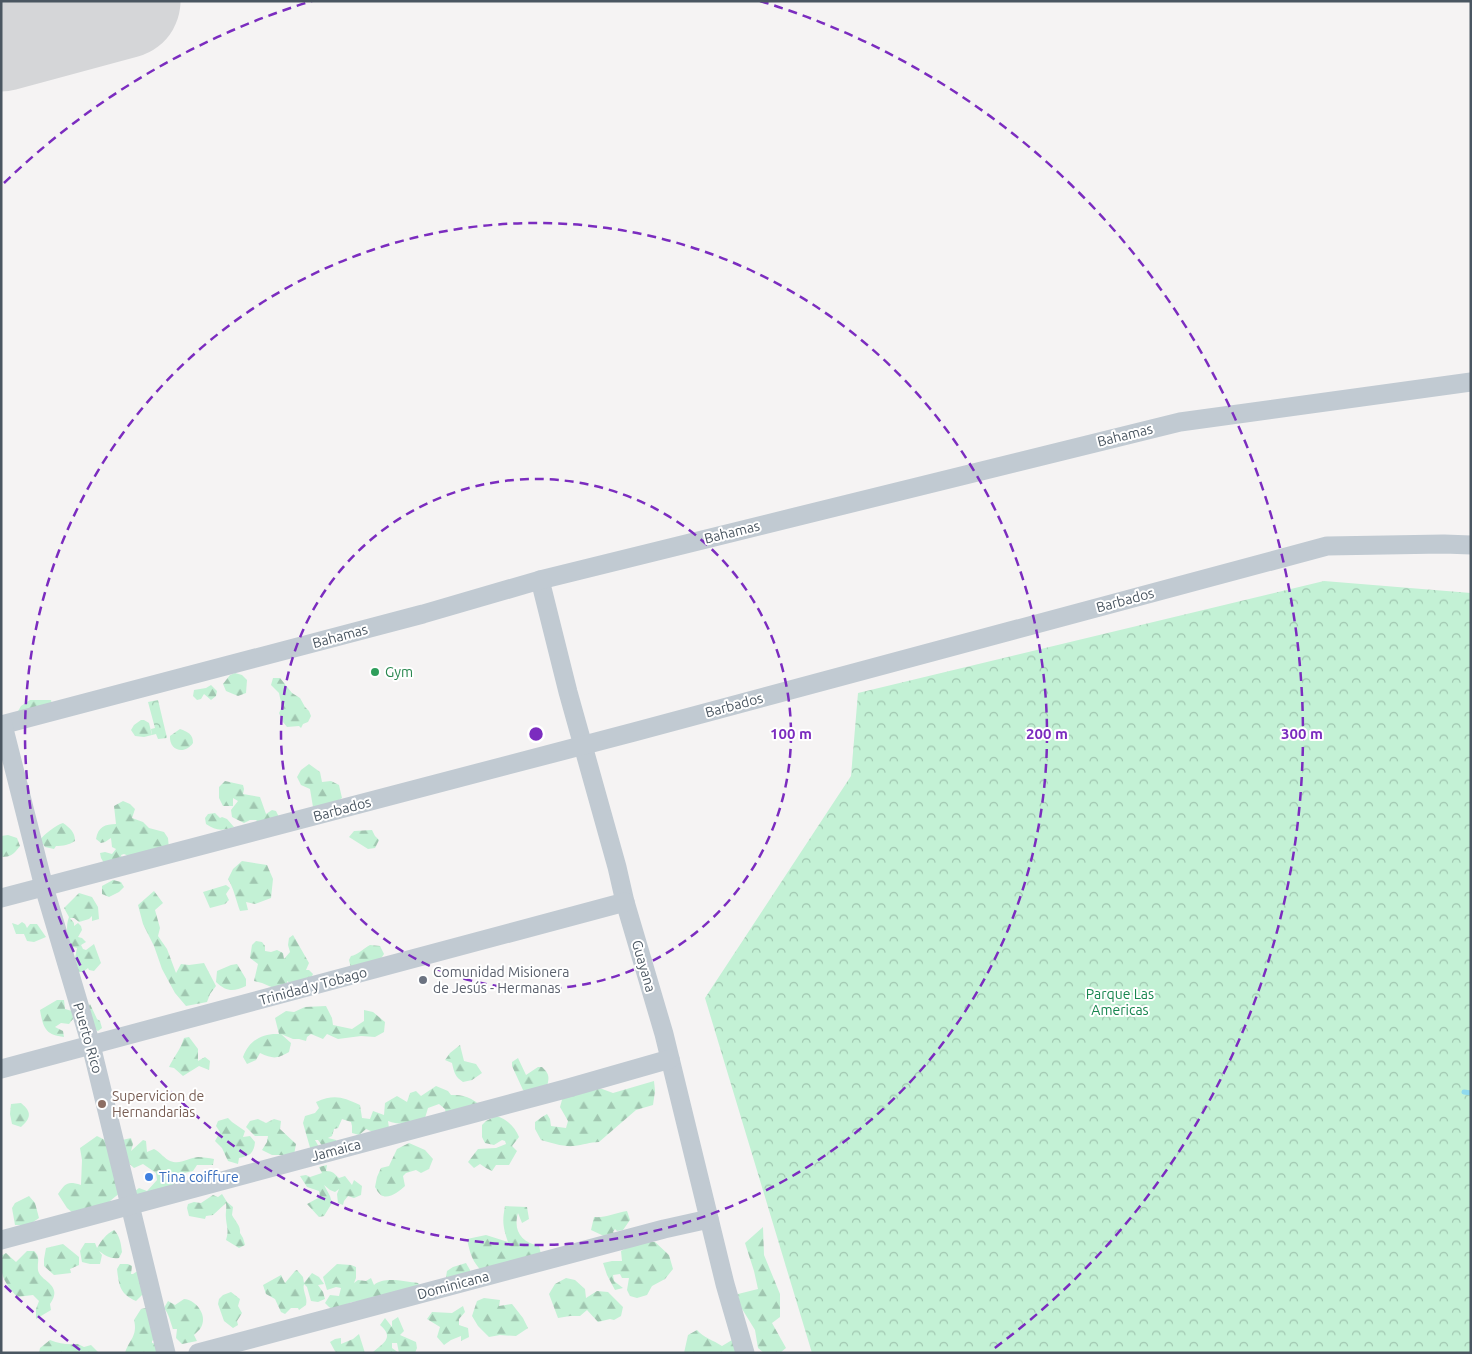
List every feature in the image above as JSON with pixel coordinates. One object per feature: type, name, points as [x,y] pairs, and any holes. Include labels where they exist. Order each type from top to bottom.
[{"type":"street","name":"Bahamas","points":[[2,725],[423,614],[540,580],[1180,422],[1471,382]]},
{"type":"street","name":"Barbados","points":[[1,898],[1328,546],[1471,545]]},
{"type":"street","name":"Guayana","points":[[540,580],[557,651],[625,902],[670,1059],[708,1219],[745,1353]]},
{"type":"street","name":"Puerto Rico","points":[[2,725],[44,887],[91,1045],[166,1353]]},
{"type":"street","name":"Trinidad y Tobago","points":[[1,1069],[625,902]]},
{"type":"street","name":"Jamaica","points":[[1,1240],[670,1059]]},
{"type":"street","name":"Dominicana","points":[[198,1353],[664,1229],[708,1219]]},
{"type":"green space","name":"Parque Las Americas","points":[[1324,581],[1471,593],[1471,1353],[812,1353],[705,998],[851,776],[858,693]]},
{"type":"green space","points":[[235,673],[242,675],[247,680],[246,693],[238,696],[226,691],[223,684],[230,675]]},
{"type":"green space","points":[[273,678],[280,678],[292,693],[300,698],[309,711],[311,716],[308,722],[303,724],[301,728],[299,726],[287,727],[283,722],[279,713],[282,707],[279,693],[271,685]]},
{"type":"green space","points":[[211,685],[217,691],[216,696],[211,700],[204,694],[201,699],[197,700],[193,696],[194,690]]},
{"type":"green space","points":[[30,700],[51,700],[54,713],[17,713],[21,706]]},
{"type":"green space","points":[[158,700],[167,738],[158,739],[156,734],[152,735],[151,729],[155,728],[148,702]]},
{"type":"green space","points":[[141,720],[149,723],[152,735],[144,737],[135,736],[131,730]]},
{"type":"green space","points":[[180,729],[190,734],[193,743],[186,749],[178,750],[172,745],[170,736]]},
{"type":"green space","points":[[309,764],[320,772],[322,782],[331,781],[339,785],[342,798],[334,803],[313,807],[310,789],[301,785],[297,777],[301,770]]},
{"type":"green space","points":[[225,781],[243,785],[243,794],[260,797],[266,814],[272,810],[276,811],[281,821],[265,829],[256,820],[244,823],[232,817],[231,810],[238,801],[233,798],[233,806],[223,806],[219,798],[219,787]]},
{"type":"green space","points":[[123,801],[135,809],[132,818],[143,822],[149,828],[164,832],[168,838],[169,849],[131,857],[124,854],[121,855],[122,858],[104,863],[100,853],[112,854],[116,849],[112,847],[111,838],[101,843],[96,839],[97,835],[103,827],[116,824],[114,806]]},
{"type":"green space","points":[[215,813],[220,818],[227,819],[234,827],[219,830],[206,824],[205,818],[208,814]]},
{"type":"green space","points":[[63,823],[72,830],[75,841],[66,845],[56,846],[54,849],[45,847],[40,840],[53,828]]},
{"type":"green space","points":[[372,830],[379,840],[375,848],[368,849],[349,837],[354,831]]},
{"type":"green space","points":[[8,835],[17,838],[20,846],[12,855],[1,857],[1,836]]},
{"type":"green space","points":[[242,861],[267,865],[273,879],[271,898],[255,904],[246,902],[248,910],[240,911],[228,879],[233,869]]},
{"type":"green space","points":[[113,880],[121,882],[124,887],[109,897],[102,894],[102,886]]},
{"type":"green space","points":[[226,885],[230,888],[226,894],[229,900],[225,904],[210,908],[203,892]]},
{"type":"green space","points":[[154,891],[163,903],[155,910],[160,928],[158,936],[167,949],[176,973],[181,964],[204,963],[216,986],[207,1002],[186,1006],[175,993],[162,969],[154,946],[143,924],[138,905]]},
{"type":"green space","points":[[79,893],[92,897],[98,907],[99,919],[92,921],[92,916],[79,922],[74,918],[70,918],[74,926],[78,923],[81,926],[82,930],[78,937],[86,942],[81,945],[83,949],[86,950],[94,944],[101,963],[94,971],[88,968],[83,972],[79,972],[74,963],[77,948],[70,946],[68,939],[69,917],[64,908]]},
{"type":"green space","points":[[22,922],[27,928],[30,924],[37,924],[46,937],[34,942],[27,941],[24,934],[16,934],[12,923],[18,925]]},
{"type":"green space","points":[[293,935],[309,963],[306,970],[313,974],[310,980],[291,984],[287,981],[287,983],[276,989],[254,981],[258,964],[250,958],[252,945],[256,941],[262,942],[265,946],[265,951],[277,950],[283,953],[284,959],[290,952],[289,938]]},
{"type":"green space","points":[[370,945],[380,946],[384,954],[378,963],[351,968],[349,960],[351,956]]},
{"type":"green space","points":[[237,964],[246,979],[246,986],[230,990],[216,982],[217,971]]},
{"type":"green space","points":[[57,1000],[64,1000],[65,1009],[72,1011],[73,1019],[69,1024],[61,1023],[55,1027],[63,1031],[64,1037],[49,1032],[41,1016],[40,1010]]},
{"type":"green space","points":[[90,1004],[97,1019],[100,1021],[102,1028],[98,1031],[92,1028],[87,1010]]},
{"type":"green space","points":[[326,1006],[333,1025],[352,1029],[364,1021],[364,1010],[373,1012],[385,1022],[384,1032],[375,1037],[361,1036],[338,1039],[327,1034],[323,1039],[311,1034],[307,1037],[306,1041],[293,1039],[281,1034],[291,1043],[289,1052],[275,1057],[260,1053],[256,1060],[247,1064],[243,1057],[253,1042],[262,1036],[279,1034],[275,1018],[286,1011],[294,1012],[305,1007]]},
{"type":"green space","points":[[189,1037],[198,1049],[198,1061],[205,1057],[210,1061],[209,1070],[199,1066],[183,1076],[174,1068],[169,1067],[184,1038]]},
{"type":"green space","points":[[460,1045],[464,1061],[476,1064],[482,1073],[472,1080],[463,1082],[455,1074],[452,1063],[445,1060]]},
{"type":"green space","points":[[518,1058],[526,1075],[538,1067],[542,1067],[545,1070],[548,1078],[546,1092],[530,1095],[523,1090],[512,1066],[512,1062]]},
{"type":"green space","points":[[654,1081],[653,1105],[636,1110],[599,1142],[566,1146],[541,1140],[535,1129],[535,1122],[547,1114],[551,1126],[566,1128],[568,1121],[560,1107],[565,1089],[586,1083],[613,1093]]},
{"type":"green space","points":[[436,1086],[448,1091],[451,1095],[470,1098],[486,1110],[447,1120],[445,1109],[439,1104],[428,1108],[425,1118],[420,1120],[402,1124],[388,1121],[389,1128],[380,1135],[366,1129],[359,1135],[352,1133],[351,1122],[342,1119],[338,1128],[334,1129],[332,1136],[328,1138],[336,1140],[337,1143],[323,1147],[318,1140],[315,1140],[319,1147],[311,1151],[303,1123],[305,1116],[315,1113],[319,1108],[316,1102],[334,1097],[343,1098],[360,1105],[362,1118],[370,1119],[373,1111],[384,1115],[385,1103],[397,1096],[407,1102],[410,1093],[416,1091],[421,1096]]},
{"type":"green space","points":[[21,1103],[27,1109],[29,1115],[27,1121],[21,1127],[12,1124],[10,1114],[11,1104]]},
{"type":"green space","points":[[496,1116],[507,1121],[515,1130],[519,1137],[512,1146],[517,1151],[509,1165],[496,1165],[492,1171],[480,1164],[474,1168],[468,1162],[478,1149],[496,1148],[506,1144],[502,1140],[494,1145],[485,1143],[482,1137],[482,1125]]},
{"type":"green space","points":[[228,1118],[245,1131],[243,1137],[250,1136],[255,1142],[254,1149],[249,1155],[239,1158],[238,1164],[228,1161],[222,1148],[215,1141],[220,1132],[216,1126],[218,1121]]},
{"type":"green space","points":[[258,1119],[266,1123],[274,1119],[281,1121],[280,1129],[296,1144],[294,1155],[272,1155],[262,1150],[268,1136],[255,1136],[246,1127],[250,1121]]},
{"type":"green space","points":[[97,1136],[105,1140],[121,1192],[110,1201],[102,1213],[80,1219],[67,1208],[58,1194],[67,1184],[81,1185],[82,1160],[80,1148]]},
{"type":"green space","points":[[131,1138],[133,1144],[131,1151],[143,1140],[146,1141],[147,1152],[154,1149],[170,1161],[177,1162],[202,1157],[214,1159],[213,1165],[197,1165],[193,1171],[184,1173],[185,1178],[182,1182],[148,1200],[130,1195],[139,1188],[147,1191],[157,1180],[156,1173],[143,1164],[134,1168],[118,1153],[122,1140]]},
{"type":"green space","points":[[409,1143],[425,1150],[433,1159],[429,1169],[421,1173],[416,1170],[406,1173],[403,1176],[405,1186],[403,1188],[390,1196],[381,1195],[375,1187],[381,1168],[389,1166],[397,1149]]},
{"type":"green space","points":[[327,1165],[326,1171],[332,1172],[339,1178],[345,1176],[352,1185],[354,1180],[362,1186],[361,1195],[354,1198],[348,1196],[343,1205],[338,1203],[337,1194],[339,1189],[335,1192],[324,1185],[332,1203],[324,1216],[319,1217],[307,1204],[320,1197],[319,1191],[307,1187],[300,1176],[306,1175],[310,1177],[322,1173],[319,1167]]},
{"type":"green space","points":[[222,1194],[233,1207],[232,1215],[239,1226],[243,1238],[245,1245],[239,1248],[226,1240],[228,1232],[226,1203],[213,1215],[206,1216],[205,1219],[189,1216],[188,1204],[194,1202],[201,1203],[213,1195],[218,1197]]},
{"type":"green space","points":[[29,1196],[35,1203],[39,1218],[29,1225],[15,1225],[12,1208],[15,1203]]},
{"type":"green space","points":[[505,1206],[527,1207],[529,1219],[522,1223],[518,1213],[518,1230],[523,1239],[539,1246],[541,1254],[485,1274],[473,1258],[467,1239],[486,1235],[508,1242],[504,1224]]},
{"type":"green space","points":[[627,1211],[630,1220],[623,1230],[617,1231],[615,1229],[613,1232],[616,1236],[608,1238],[591,1230],[594,1217]]},
{"type":"green space","points":[[763,1227],[764,1255],[780,1294],[780,1317],[772,1323],[786,1348],[780,1353],[764,1353],[758,1348],[755,1330],[739,1304],[738,1294],[758,1289],[745,1243]]},
{"type":"green space","points":[[114,1230],[119,1237],[121,1246],[122,1252],[119,1258],[108,1257],[99,1251],[102,1255],[100,1264],[82,1262],[80,1251],[85,1243],[95,1243],[97,1248],[104,1238]]},
{"type":"green space","points":[[638,1242],[655,1242],[669,1255],[673,1269],[665,1279],[652,1286],[647,1295],[637,1298],[630,1296],[627,1290],[629,1278],[622,1278],[620,1274],[613,1275],[614,1281],[623,1288],[615,1290],[603,1263],[622,1261],[621,1251]]},
{"type":"green space","points":[[63,1244],[79,1257],[79,1265],[70,1269],[71,1273],[54,1275],[44,1266],[46,1248]]},
{"type":"green space","points":[[27,1251],[34,1251],[36,1253],[38,1270],[53,1288],[54,1292],[54,1297],[50,1304],[51,1310],[36,1319],[36,1309],[39,1301],[33,1295],[17,1297],[2,1274],[1,1256],[6,1253],[16,1262]]},
{"type":"green space","points":[[466,1263],[471,1276],[454,1283],[446,1277],[447,1271]]},
{"type":"green space","points":[[120,1264],[132,1266],[131,1274],[139,1270],[143,1294],[136,1301],[121,1289],[117,1269]]},
{"type":"green space","points":[[337,1264],[356,1267],[354,1283],[358,1280],[366,1281],[371,1278],[374,1285],[389,1280],[418,1283],[425,1295],[352,1302],[347,1304],[339,1313],[325,1303],[330,1295],[339,1296],[341,1288],[336,1287],[327,1290],[323,1277]]},
{"type":"green space","points":[[297,1270],[303,1277],[304,1283],[312,1273],[319,1277],[324,1284],[318,1285],[325,1299],[318,1302],[311,1301],[307,1287],[304,1284],[306,1305],[299,1310],[298,1308],[291,1308],[285,1314],[281,1312],[275,1299],[266,1294],[263,1285],[281,1275],[285,1283]]},
{"type":"green space","points":[[566,1278],[575,1280],[585,1289],[586,1298],[597,1291],[608,1292],[623,1307],[621,1316],[614,1320],[598,1322],[587,1310],[580,1316],[558,1318],[549,1294],[555,1284]]},
{"type":"green space","points":[[231,1292],[240,1299],[238,1306],[242,1313],[237,1321],[238,1325],[233,1328],[224,1321],[218,1304],[219,1299],[223,1295]]},
{"type":"green space","points":[[484,1298],[500,1300],[499,1306],[512,1304],[528,1328],[516,1336],[500,1335],[489,1337],[478,1326],[472,1316],[477,1301]]},
{"type":"green space","points":[[184,1299],[193,1302],[197,1306],[203,1319],[200,1329],[194,1335],[197,1341],[182,1344],[176,1338],[177,1329],[173,1329],[164,1308],[168,1301],[175,1305]]},
{"type":"green space","points":[[463,1306],[465,1312],[459,1319],[459,1325],[468,1328],[469,1337],[461,1341],[461,1336],[444,1345],[437,1337],[440,1327],[427,1319],[432,1312],[452,1313]]},
{"type":"green space","points":[[146,1308],[159,1335],[152,1343],[159,1344],[162,1353],[125,1353],[134,1334],[134,1320],[141,1309]]},
{"type":"green space","points":[[398,1317],[404,1331],[400,1335],[416,1342],[417,1348],[415,1353],[399,1353],[372,1353],[386,1340],[387,1333],[380,1325],[385,1318],[392,1327],[392,1321]],"holes":[[[392,1343],[397,1343],[399,1353],[392,1348]]]},
{"type":"green space","points":[[697,1330],[722,1346],[732,1340],[742,1353],[684,1353],[688,1335]]},
{"type":"green space","points":[[359,1334],[365,1353],[336,1353],[330,1342],[341,1338],[341,1344]]},
{"type":"green space","points":[[50,1340],[64,1344],[78,1344],[84,1347],[91,1345],[99,1353],[39,1353],[40,1348]]},
{"type":"waterway","points":[[1464,1092],[1471,1093]]},
{"type":"runway","points":[[1,34],[123,1]]},
{"type":"place","name":"Gym","points":[[375,672]]},
{"type":"place","name":"Comunidad Misionera de Jesús - Hermanas","points":[[423,980]]},
{"type":"place","name":"Supervicion de Hernandarias","points":[[102,1104]]},
{"type":"place","name":"Tina coiffure","points":[[149,1177]]}]
